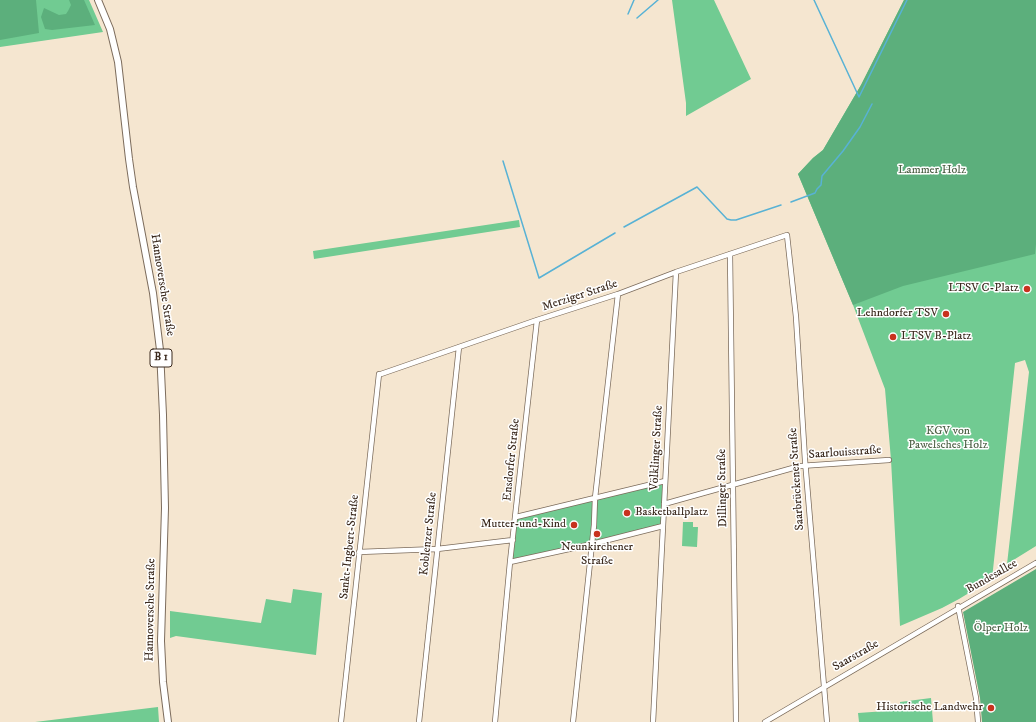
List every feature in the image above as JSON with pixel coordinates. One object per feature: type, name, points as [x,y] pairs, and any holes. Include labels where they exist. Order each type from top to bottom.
[{"type":"main road","name":"Hannoversche Straße","points":[[98,0],[110,29],[118,62],[129,159],[153,293],[160,343],[165,508],[161,641],[163,682],[168,722]]},
{"type":"street","name":"Merziger Straße","points":[[379,374],[618,294],[676,272],[786,235]]},
{"type":"street","name":"Saarbrückener Straße","points":[[786,235],[796,317],[806,466],[827,722]]},
{"type":"street","name":"Dillinger Straße","points":[[730,254],[736,722]]},
{"type":"street","name":"Völklinger Straße","points":[[653,722],[676,272]]},
{"type":"street","points":[[573,722],[592,544],[595,498],[618,294]]},
{"type":"street","name":"Ensdorfer Straße","points":[[494,722],[537,320]]},
{"type":"street","name":"Koblenzer Straße","points":[[419,722],[459,347]]},
{"type":"street","name":"Sankt-Ingbert-Straße","points":[[341,722],[379,374]]},
{"type":"street","name":"Saarlouisstraße","points":[[664,504],[800,466],[889,460]]},
{"type":"street","points":[[516,517],[665,482]]},
{"type":"street","points":[[510,562],[592,544],[663,526]]},
{"type":"street","points":[[359,552],[437,549],[513,540]]},
{"type":"street","name":"Bundesallee","points":[[958,607],[1036,563]]},
{"type":"street","points":[[958,607],[976,698],[978,722]]},
{"type":"street","name":"Saarstraße","points":[[764,722],[958,607]]},
{"type":"green space","points":[[0,0],[89,0],[103,32],[0,47]]},
{"type":"green space","points":[[0,0],[36,0],[39,33],[0,40]]},
{"type":"green space","points":[[69,0],[84,0],[95,25],[52,30],[45,29],[41,17],[44,8],[59,15],[66,14],[71,5]]},
{"type":"green space","points":[[672,0],[714,0],[751,79],[686,116],[686,103]]},
{"type":"green space","name":"KGV von Pawelsches Holz","points":[[904,0],[1036,0],[1036,546],[1007,564],[1029,372],[1025,360],[1015,363],[992,579],[942,608],[900,626],[891,460],[885,389],[853,305],[798,174],[823,150],[861,85]]},
{"type":"green space","name":"Lammer Holz","points":[[904,0],[1036,0],[1035,254],[903,286],[853,305],[798,174],[823,150],[861,85]]},
{"type":"green space","points":[[519,220],[520,227],[314,259],[313,251]]},
{"type":"green space","points":[[665,481],[663,526],[510,562],[516,517]]},
{"type":"green space","points":[[683,522],[693,522],[693,527],[698,527],[697,547],[682,546]]},
{"type":"green space","name":"Ölper Holz","points":[[1036,569],[1036,722],[982,722],[980,698],[963,612]]},
{"type":"green space","points":[[293,589],[322,593],[316,655],[176,636],[170,638],[170,611],[261,623],[266,599],[291,603]]},
{"type":"green space","points":[[931,698],[933,722],[859,722],[858,713],[900,710],[900,702]]},
{"type":"green space","points":[[158,707],[159,722],[35,722]]},
{"type":"waterway","points":[[628,14],[634,0]]},
{"type":"waterway","points":[[637,18],[658,0]]},
{"type":"waterway","points":[[814,0],[859,97]]},
{"type":"waterway","points":[[859,97],[907,0]]},
{"type":"waterway","points":[[791,202],[815,193],[821,185],[822,176],[843,151],[860,127],[872,104]]},
{"type":"waterway","points":[[503,161],[539,278],[615,233]]},
{"type":"waterway","points":[[624,227],[697,187],[727,219],[731,220],[736,220],[781,205]]},
{"type":"place","name":"LTSV C-Platz","points":[[1027,289]]},
{"type":"place","name":"Lehndorfer TSV","points":[[946,314]]},
{"type":"place","name":"LTSV B-Platz","points":[[893,337]]},
{"type":"place","name":"Basketballplatz","points":[[627,513]]},
{"type":"place","name":"Mutter-und-Kind","points":[[574,525]]},
{"type":"place","name":"Neunkirchener Straße","points":[[597,534]]},
{"type":"place","name":"Historische Landwehr","points":[[991,708]]}]
